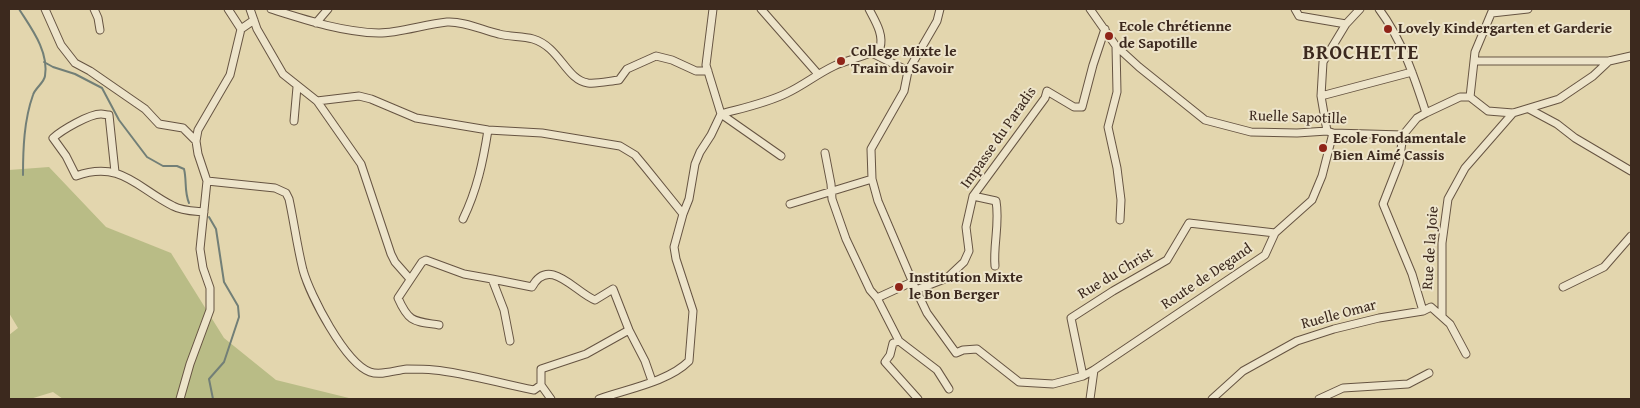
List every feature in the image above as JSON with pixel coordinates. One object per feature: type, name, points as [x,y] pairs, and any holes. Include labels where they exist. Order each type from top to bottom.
[{"type":"street","points":[[45,9],[61,45],[75,63],[90,71],[139,105],[159,124],[183,128],[196,141]]},
{"type":"street","points":[[94,9],[100,30]]},
{"type":"street","points":[[228,9],[241,29]]},
{"type":"street","points":[[250,9],[283,74],[317,101],[361,164],[391,254],[410,278]]},
{"type":"street","points":[[271,9],[316,23],[380,33],[449,22],[471,26],[500,35],[533,39],[550,48],[573,76],[588,83],[619,80],[628,69],[656,56],[672,60],[696,71],[708,71]]},
{"type":"street","points":[[316,23],[328,9]]},
{"type":"street","points":[[713,9],[706,65],[721,114],[781,156]]},
{"type":"street","points":[[761,9],[818,74]]},
{"type":"street","points":[[599,399],[652,381],[684,366],[689,361],[693,312],[674,252],[700,152],[712,135],[721,114],[785,94],[808,82],[818,74],[849,59],[872,53],[880,48],[882,41],[880,32],[869,9]]},
{"type":"street","points":[[916,290],[878,201],[872,179],[871,149],[904,91],[908,70],[937,21],[940,9]]},
{"type":"street","name":"Ruelle Sapotille","points":[[1090,9],[1116,46],[1205,120],[1250,132],[1330,132],[1403,135]]},
{"type":"street","points":[[1296,9],[1300,16],[1346,24]]},
{"type":"street","points":[[1330,132],[1321,96],[1323,62],[1346,24],[1360,9]]},
{"type":"street","points":[[1379,9],[1389,22],[1412,72],[1426,112]]},
{"type":"street","points":[[1470,97],[1475,52],[1493,11],[1528,9]]},
{"type":"street","points":[[180,399],[190,364],[210,310],[210,288],[203,268],[200,249],[207,181],[198,154],[196,141],[198,130],[230,75],[241,29],[254,20]]},
{"type":"street","name":"Impasse du Paradis","points":[[916,290],[946,278],[964,262],[969,251],[966,227],[973,196],[1045,98],[1047,91],[1074,106],[1082,107],[1092,65],[1105,29]]},
{"type":"street","points":[[1116,46],[1117,92],[1108,127],[1122,200],[1120,220]]},
{"type":"street","points":[[872,53],[908,70]]},
{"type":"street","points":[[1474,61],[1609,61],[1631,56]]},
{"type":"street","points":[[1423,311],[1412,274],[1383,204],[1400,163],[1403,135],[1426,112],[1460,97],[1470,97],[1488,111],[1513,113],[1559,100],[1593,76],[1609,61]]},
{"type":"street","points":[[1321,96],[1412,72]]},
{"type":"street","points":[[294,121],[297,87]]},
{"type":"street","points":[[317,101],[359,96],[371,99],[416,118],[488,130],[542,133],[620,146],[635,155],[683,214]]},
{"type":"street","points":[[1529,109],[1557,124],[1575,138],[1631,171]]},
{"type":"street","name":"Rue de la Joie","points":[[1442,316],[1442,243],[1448,199],[1465,168],[1513,113]]},
{"type":"street","points":[[115,172],[109,115],[101,114],[88,118],[60,132],[54,138],[76,176],[91,171],[115,172],[139,184],[174,207],[204,212]]},
{"type":"street","points":[[463,219],[473,197],[482,168],[488,130]]},
{"type":"street","name":"Route de Degand","points":[[916,290],[927,313],[956,354],[963,350],[977,349],[1019,382],[1053,384],[1083,376],[1265,255],[1275,233],[1312,200],[1322,176],[1330,132]]},
{"type":"street","points":[[825,153],[832,199],[846,239],[870,290],[877,298],[899,340],[938,370],[949,389]]},
{"type":"street","points":[[790,204],[872,179]]},
{"type":"street","points":[[207,181],[275,188],[286,193],[289,199],[303,270],[315,300],[340,344],[360,367],[378,374],[409,369],[434,370],[472,376],[496,383],[534,390],[541,385]]},
{"type":"street","points":[[973,196],[996,201],[998,212],[994,253],[995,266]]},
{"type":"street","name":"Rue du Christ","points":[[1083,376],[1071,318],[1167,260],[1189,223],[1275,233]]},
{"type":"street","points":[[1562,287],[1604,267],[1631,236]]},
{"type":"street","points":[[439,326],[412,321],[404,311],[398,298],[410,278],[422,262],[426,260],[464,274],[532,287],[540,277],[547,274],[553,275],[573,285],[595,300],[613,289],[629,330],[646,362],[652,381]]},
{"type":"street","points":[[492,279],[504,310],[510,341]]},
{"type":"street","points":[[877,298],[912,282]]},
{"type":"street","name":"Ruelle Omar","points":[[1212,399],[1243,371],[1297,341],[1334,329],[1379,318],[1423,311],[1431,307],[1442,316]]},
{"type":"street","points":[[1442,316],[1450,324],[1466,354]]},
{"type":"street","points":[[551,399],[541,385],[541,369],[586,354],[629,330]]},
{"type":"street","points":[[899,340],[893,343],[890,355],[885,362],[918,399]]},
{"type":"street","points":[[1090,399],[1094,370]]},
{"type":"street","points":[[1318,399],[1343,388],[1408,384],[1429,373]]},
{"type":"street","points":[[534,390],[534,399]]},
{"type":"green space","points":[[49,167],[106,227],[171,253],[224,338],[276,380],[353,399],[63,399],[53,392],[30,399],[9,399],[9,335],[18,328],[9,313],[9,170]]},
{"type":"waterway","points":[[19,9],[38,40],[46,67],[44,79],[34,92],[28,114],[23,175]]},
{"type":"waterway","points":[[44,62],[75,74],[102,88],[119,120],[147,157],[163,166],[177,166],[184,169],[189,203]]},
{"type":"waterway","points":[[209,217],[216,229],[224,282],[238,306],[239,317],[224,362],[209,379],[213,399]]},
{"type":"place","name":"Lovely Kindergarten et Garderie","points":[[1388,29]]},
{"type":"place","name":"Ecole Chrétienne de Sapotille","points":[[1109,36]]},
{"type":"place","name":"College Mixte le Train du Savoir","points":[[841,61]]},
{"type":"place","name":"Ecole Fondamentale Bien Aimé Cassis","points":[[1323,148]]},
{"type":"place","name":"Institution Mixte le Bon Berger","points":[[899,287]]},
{"type":"district","name":"BROCHETTE","points":[[1361,54]]}]
